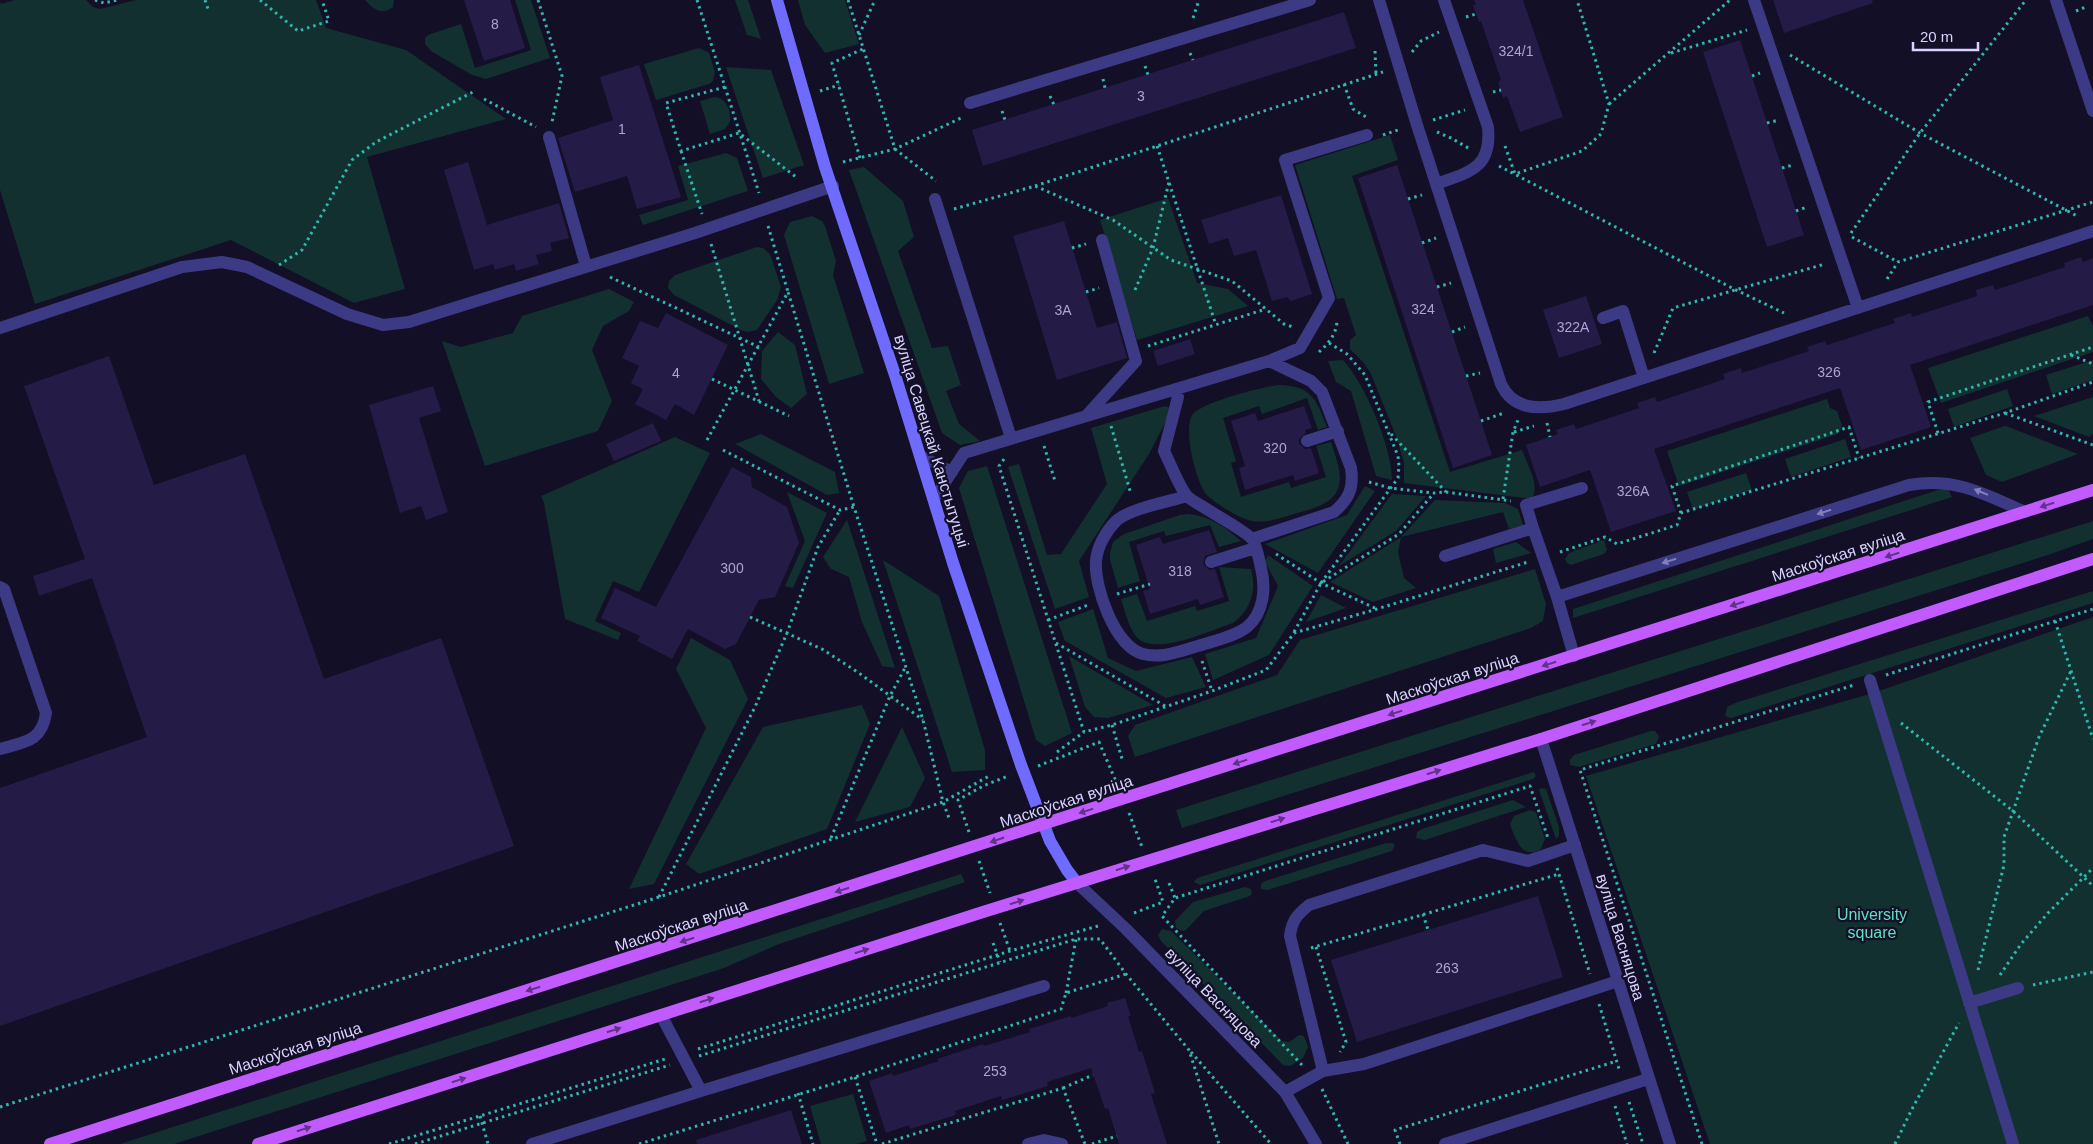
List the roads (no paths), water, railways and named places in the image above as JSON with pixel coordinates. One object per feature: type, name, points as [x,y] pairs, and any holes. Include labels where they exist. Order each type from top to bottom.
[{"type":"main road","name":"вуліца Савецкай Канстытуцыі","points":[[776,0],[825,167],[833,186],[934,499],[953,564],[1021,765],[1043,824],[1058,856],[1077,883]]},
{"type":"main road","name":"Маскоўская вуліца","points":[[50,1144],[974,848],[1043,824],[2093,490]]},
{"type":"main road","points":[[258,1144],[995,908],[1540,739],[2093,559]]},
{"type":"street","points":[[970,103],[1310,0]]},
{"type":"street","points":[[1380,0],[1436,184],[1502,384],[1506,393],[1513,400],[1524,406],[1538,408],[1558,406],[2093,231]]},
{"type":"street","points":[[1436,184],[1469,172],[1484,158],[1489,138],[1488,127],[1444,0]]},
{"type":"street","points":[[1754,0],[1858,308]]},
{"type":"street","points":[[2056,0],[2093,111]]},
{"type":"street","points":[[549,136],[586,266]]},
{"type":"street","points":[[934,499],[964,453],[1269,361],[1300,348],[1329,298],[1284,160],[1371,136]]},
{"type":"street","points":[[0,328],[182,267],[222,262],[247,267],[347,314],[383,325],[409,322],[706,229],[833,186]]},
{"type":"street","points":[[935,199],[1011,438]]},
{"type":"street","points":[[1087,415],[1136,362],[1102,240]]},
{"type":"street","points":[[1603,318],[1623,311],[1644,378]]},
{"type":"street","points":[[1211,562],[1328,515],[1344,503],[1350,493],[1351,468],[1322,392],[1311,381],[1269,361]]},
{"type":"street","points":[[1174,390],[1178,397],[1164,451],[1187,496],[1254,544],[1264,584],[1262,601],[1256,615],[1247,627],[1225,637],[1174,654],[1158,656],[1142,654],[1129,647],[1113,625],[1097,574],[1096,560],[1099,547],[1107,532],[1117,520],[1137,511],[1187,496]]},
{"type":"street","points":[[1307,441],[1338,432]]},
{"type":"street","points":[[920,456],[952,472]]},
{"type":"street","points":[[1557,597],[1909,485],[1943,482],[1971,488],[2025,512]]},
{"type":"street","points":[[1574,656],[1557,597],[1526,505],[1582,488]]},
{"type":"street","points":[[1445,556],[1533,528]]},
{"type":"street","points":[[0,587],[4,589],[46,713],[44,726],[33,739],[0,749]]},
{"type":"street","points":[[1870,680],[2013,1144]]},
{"type":"street","name":"вуліца Васняцова","points":[[1540,739],[1670,1144]]},
{"type":"street","points":[[1322,1072],[1290,936],[1292,923],[1299,913],[1309,905],[1483,850],[1528,860],[1575,845]]},
{"type":"street","name":"вуліца Васняцова","points":[[1077,883],[1126,929],[1285,1092],[1316,1144]]},
{"type":"street","points":[[1285,1092],[1322,1072],[1364,1064],[1618,980]]},
{"type":"street","points":[[532,1144],[1044,986]]},
{"type":"street","points":[[1969,1003],[2018,988]]},
{"type":"street","points":[[661,1015],[701,1091]]},
{"type":"street","points":[[1445,1144],[1648,1079]]},
{"type":"street","points":[[1028,1144],[1044,1140],[1062,1144]]},
{"type":"park label","name":"University square","points":[[1872,923]]}]
